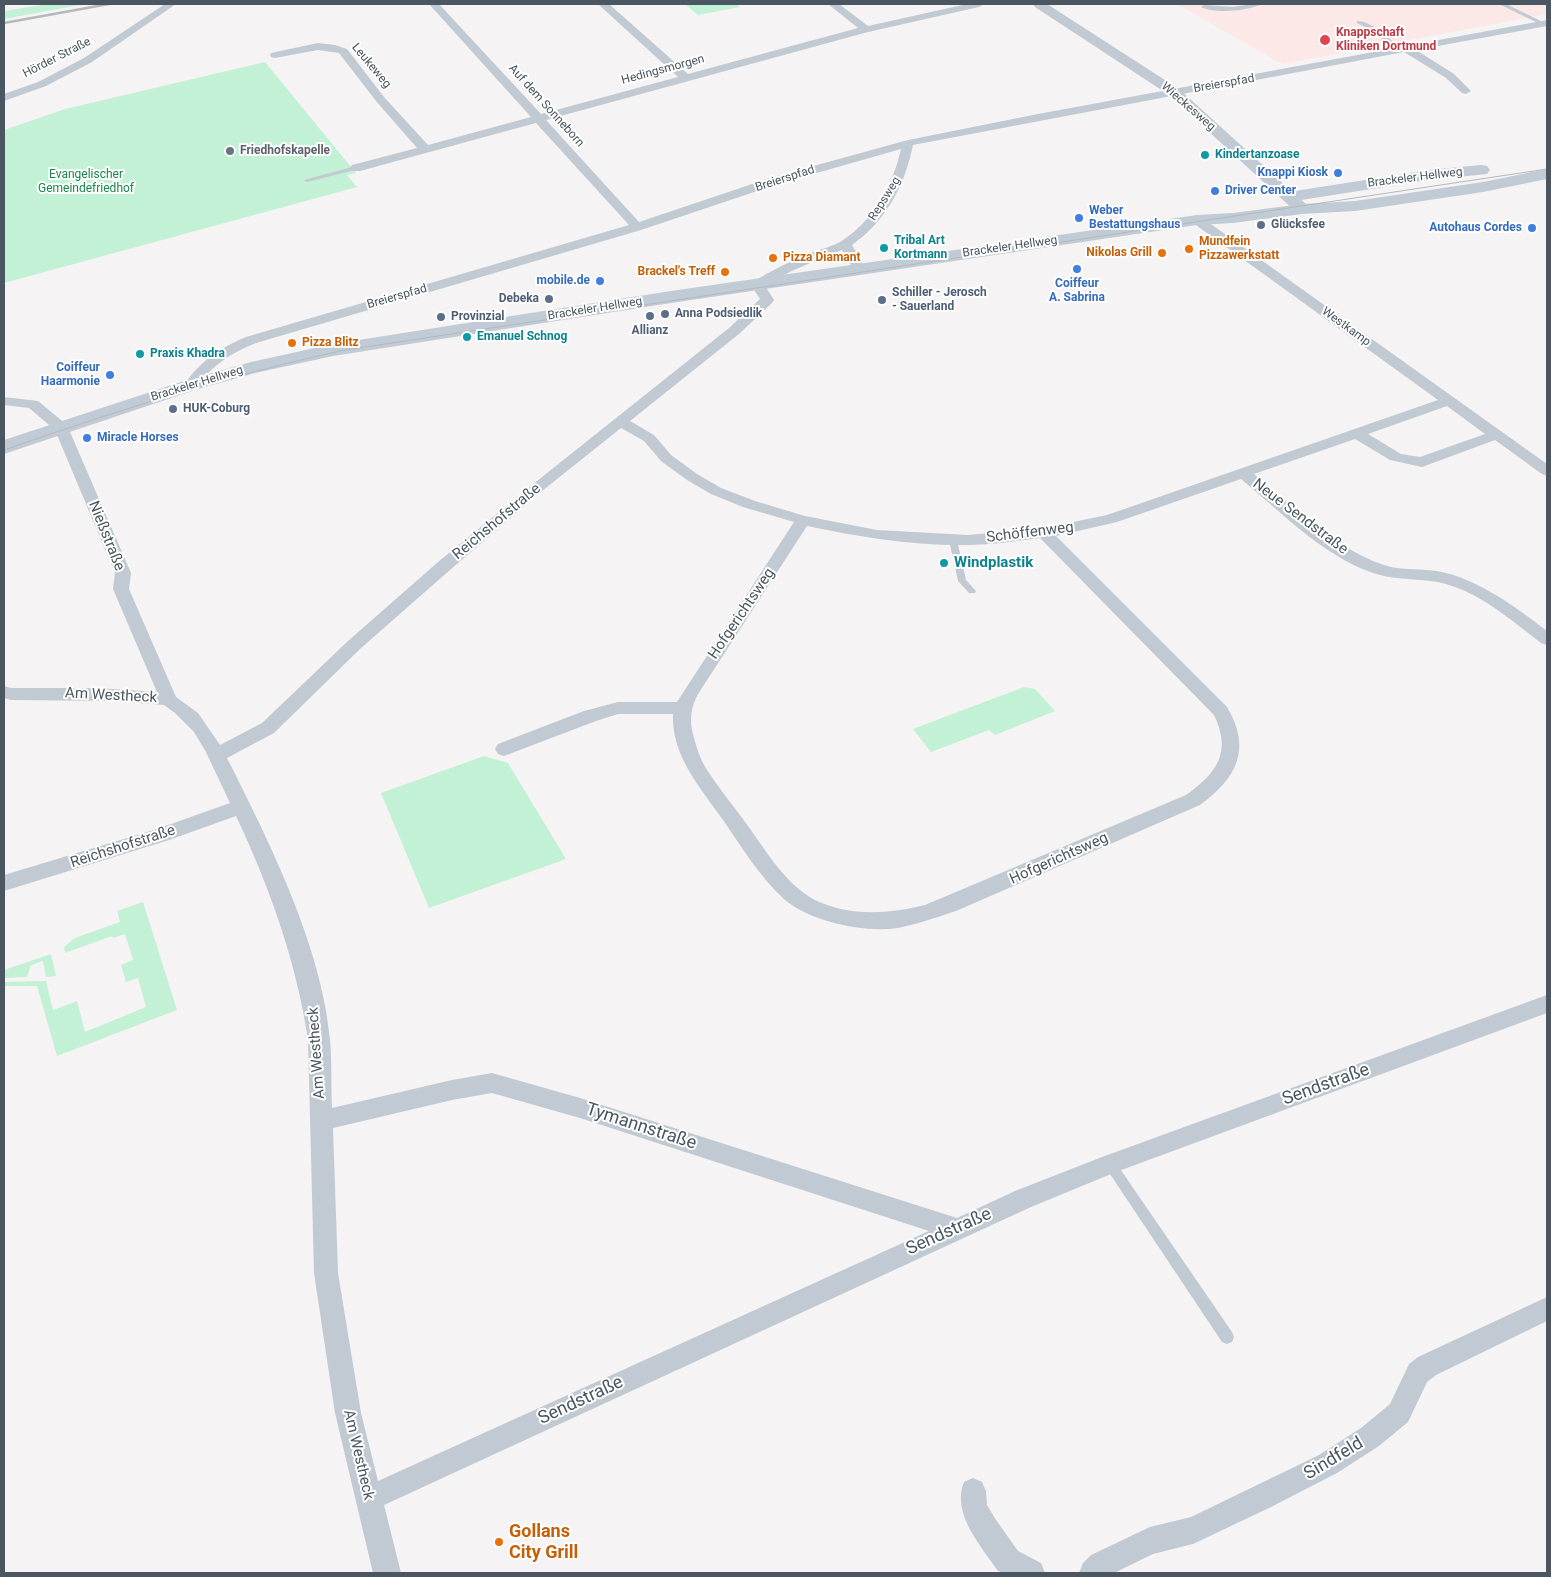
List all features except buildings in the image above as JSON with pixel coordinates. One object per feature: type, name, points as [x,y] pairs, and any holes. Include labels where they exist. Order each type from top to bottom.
[{"type":"main road","name":"Brackeler Hellweg","points":[[4,447],[191,385],[251,368],[333,350],[860,269],[1197,220],[1233,218],[1296,203],[1324,190],[1429,175],[1472,172],[1547,162]]},
{"type":"main road","name":"Brackeler Hellweg","points":[[1296,203],[1355,206],[1483,187],[1547,174]]},
{"type":"street","name":"Hörder Straße","points":[[4,98],[42,84],[88,60],[171,4]]},
{"type":"street","name":"Auf dem Sonneborn","points":[[434,4],[539,117],[637,227]]},
{"type":"street","points":[[603,4],[686,78]]},
{"type":"street","points":[[833,4],[866,29]]},
{"type":"street","name":"Hedingsmorgen","points":[[356,168],[866,29],[979,4]]},
{"type":"street","name":"Wieckesweg","points":[[1038,4],[1174,92],[1296,203]]},
{"type":"street","name":"Breierspfad","points":[[191,385],[197,374],[207,363],[229,349],[251,340],[637,227],[783,179],[908,143],[1546,24]]},
{"type":"street","name":"Leukeweg","points":[[275,55],[319,47],[337,48],[343,52],[380,99],[425,149]]},
{"type":"street","points":[[1403,50],[1450,76],[1466,91]]},
{"type":"street","name":"Repsweg","points":[[758,285],[778,272],[845,244],[867,226],[880,210],[900,175],[908,143]]},
{"type":"street","name":"Westkamp","points":[[1197,220],[1547,471]]},
{"type":"street","points":[[845,244],[860,269]]},
{"type":"street","name":"Reichshofstraße","points":[[216,756],[268,728],[354,645],[444,566],[734,331],[767,300],[758,285]]},
{"type":"street","points":[[4,401],[34,404],[62,428]]},
{"type":"street","name":"Schöffenweg","points":[[620,422],[649,438],[666,458],[677,467],[716,491],[749,504],[803,520],[877,534],[953,540],[1004,538],[1044,533],[1111,519],[1449,401]]},
{"type":"street","name":"Nießstraße","points":[[62,428],[123,573],[121,589],[169,700]]},
{"type":"street","points":[[1358,434],[1387,454],[1411,463],[1422,462],[1496,435]]},
{"type":"street","name":"Neue Sendstraße","points":[[1243,473],[1328,541],[1360,561],[1385,571],[1439,577],[1460,584],[1516,616],[1547,639]]},
{"type":"street","name":"Hofgerichtsweg","points":[[803,520],[787,547],[700,676],[683,708],[684,732],[689,753],[696,766],[776,878],[806,904],[843,917],[878,921],[896,920],[926,913],[985,891],[1193,800],[1214,785],[1228,765],[1232,743],[1227,720],[1205,693],[1044,533]]},
{"type":"street","name":"Am Westheck","points":[[4,692],[128,695],[169,700],[187,712],[203,733],[267,859],[285,905],[307,973],[319,1039],[326,1273],[348,1412],[387,1573]]},
{"type":"street","points":[[504,749],[590,716],[611,710],[637,707],[683,708]]},
{"type":"street","name":"Reichshofstraße","points":[[4,883],[162,835],[242,807]]},
{"type":"street","name":"Sendstraße","points":[[368,1500],[955,1228],[1110,1164],[1547,1004]]},
{"type":"street","name":"Tymannstraße","points":[[321,1121],[452,1090],[492,1083],[580,1108],[955,1228]]},
{"type":"street","name":"Sindfeld","points":[[1093,1573],[1101,1564],[1150,1540],[1193,1530],[1262,1498],[1328,1464],[1370,1437],[1399,1412],[1418,1373],[1427,1366],[1547,1309]]},
{"type":"street","points":[[973,1491],[974,1507],[986,1530],[1008,1561],[1031,1573]]},
{"type":"lane","points":[[1204,7],[1220,10],[1244,9],[1259,4]]},
{"type":"lane","points":[[1502,4],[1546,24]]},
{"type":"lane","points":[[1359,22],[1403,50]]},
{"type":"lane","points":[[307,180],[356,168]]},
{"type":"lane","points":[[953,540],[962,581],[972,592]]},
{"type":"lane","points":[[1110,1164],[1227,1337]]},
{"type":"shaded area","name":"Knappschaft Kliniken Dortmund","points":[[1177,4],[1547,4],[1547,14],[1282,64]]},
{"type":"green space","points":[[48,4],[85,4],[4,19],[4,11]]},
{"type":"green space","points":[[685,4],[736,4],[740,7],[698,15]]},
{"type":"green space","name":"Evangelischer Gemeindefriedhof","points":[[265,62],[356,173],[347,175],[357,187],[4,283],[4,130],[65,109]]},
{"type":"green space","points":[[1024,687],[1035,689],[1055,711],[995,735],[989,730],[931,752],[913,729]]},
{"type":"green space","points":[[484,756],[508,763],[566,859],[429,908],[381,793]]},
{"type":"green space","points":[[143,902],[177,1010],[57,1056],[37,986],[4,986],[4,982],[46,981],[53,1010],[77,1001],[85,1032],[146,1007],[138,978],[126,982],[121,965],[133,960],[125,934],[113,938],[112,936],[65,953],[64,947],[75,938],[120,922],[117,911]]},
{"type":"green space","points":[[51,954],[56,976],[46,977],[43,961],[31,965],[27,977],[4,978],[4,970]]},
{"type":"tram line","points":[[4,450],[88,421],[216,382],[345,350],[1547,169]]},
{"type":"railway","points":[[4,23],[109,4]]},
{"type":"place","name":"Knappschaft Kliniken Dortmund","points":[[1325,40]]},
{"type":"place","name":"Friedhofskapelle","points":[[230,151]]},
{"type":"place","name":"Kindertanzoase","points":[[1205,155]]},
{"type":"place","name":"Knappi Kiosk","points":[[1338,173]]},
{"type":"place","name":"Driver Center","points":[[1215,191]]},
{"type":"place","name":"Weber Bestattungshaus","points":[[1079,218]]},
{"type":"place","name":"Glücksfee","points":[[1261,225]]},
{"type":"place","name":"Autohaus Cordes","points":[[1532,228]]},
{"type":"place","name":"Tribal Art Kortmann","points":[[884,248]]},
{"type":"place","name":"Mundfein Pizzawerkstatt","points":[[1189,249]]},
{"type":"place","name":"Nikolas Grill","points":[[1162,253]]},
{"type":"place","name":"Pizza Diamant","points":[[773,258]]},
{"type":"place","name":"Coiffeur A. Sabrina","points":[[1077,269]]},
{"type":"place","name":"Brackel's Treff","points":[[725,272]]},
{"type":"place","name":"mobile.de","points":[[600,281]]},
{"type":"place","name":"Debeka","points":[[549,299]]},
{"type":"place","name":"Schiller - Jerosch - Sauerland","points":[[882,300]]},
{"type":"place","name":"Anna Podsiedlik","points":[[665,314]]},
{"type":"place","name":"Allianz","points":[[650,316]]},
{"type":"place","name":"Provinzial","points":[[441,317]]},
{"type":"place","name":"Emanuel Schnog","points":[[467,337]]},
{"type":"place","name":"Pizza Blitz","points":[[292,343]]},
{"type":"place","name":"Praxis Khadra","points":[[140,354]]},
{"type":"place","name":"Coiffeur Haarmonie","points":[[110,375]]},
{"type":"place","name":"HUK-Coburg","points":[[173,409]]},
{"type":"place","name":"Miracle Horses","points":[[87,438]]},
{"type":"place","name":"Windplastik","points":[[944,563]]},
{"type":"place","name":"Gollans City Grill","points":[[499,1542]]}]
